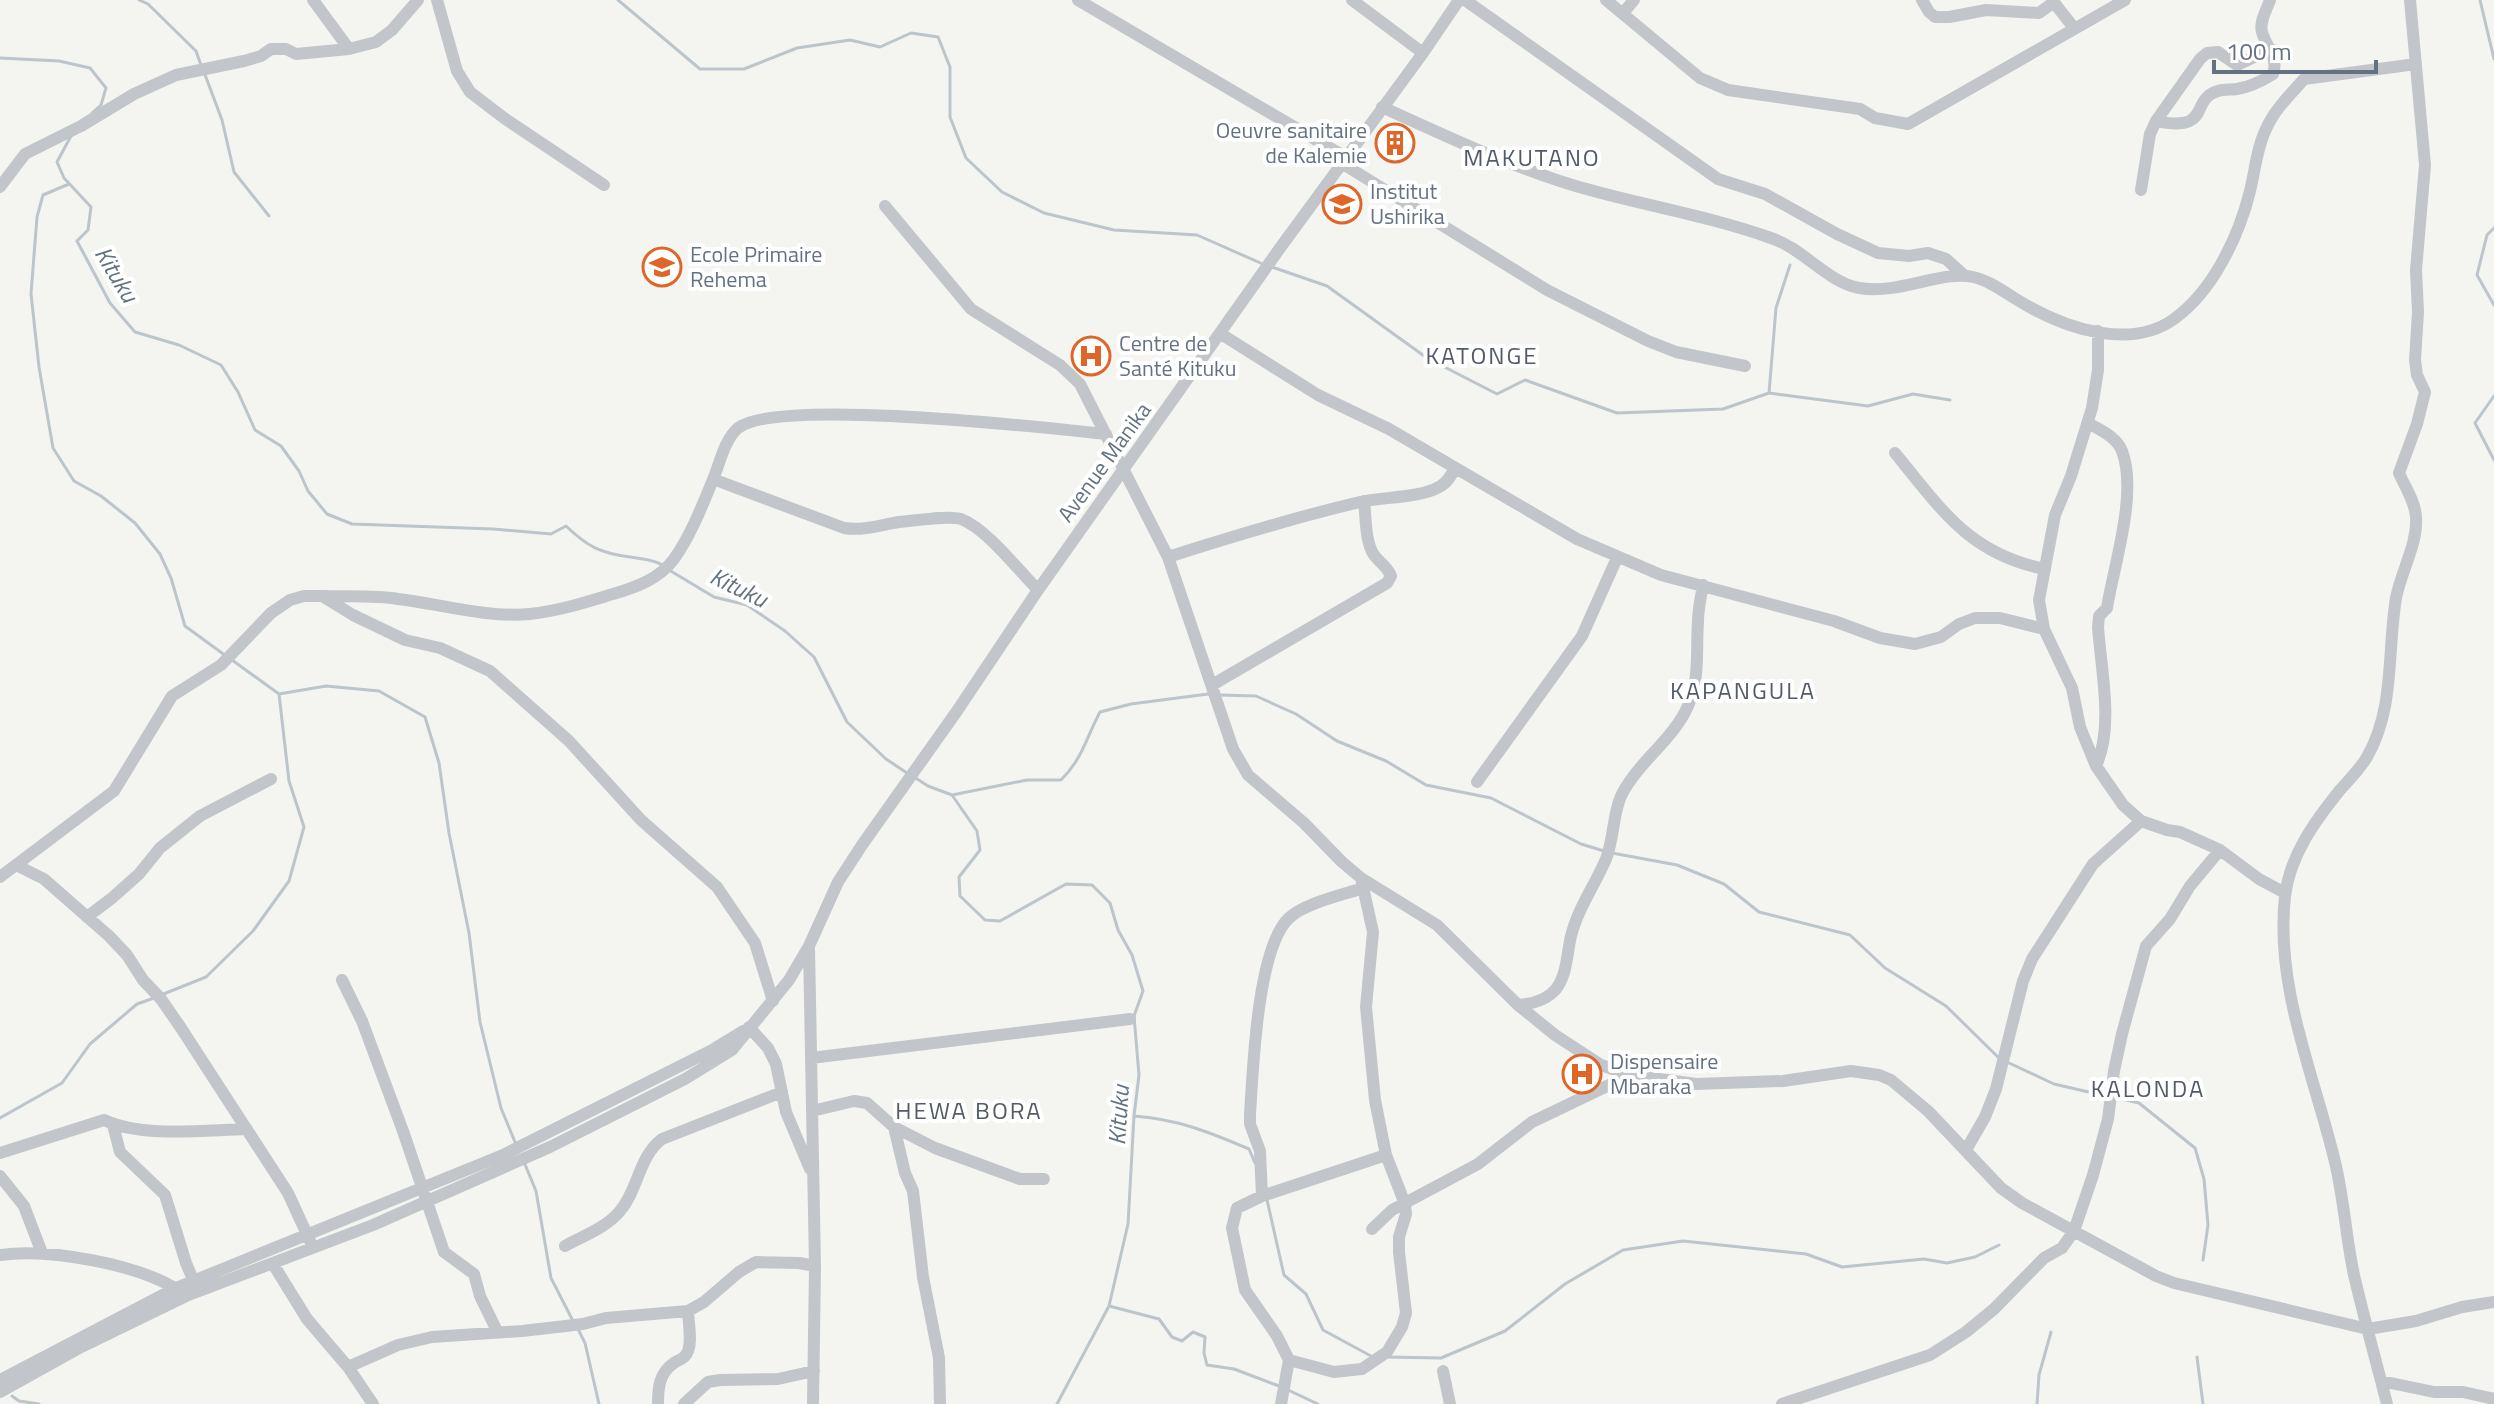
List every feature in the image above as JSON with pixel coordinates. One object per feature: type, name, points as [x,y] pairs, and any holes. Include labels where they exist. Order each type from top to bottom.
[{"type":"street","points":[[313,0],[349,49]]},
{"type":"street","points":[[0,187],[25,154],[81,126],[134,94],[176,75],[244,61],[271,49],[286,49],[296,54],[349,49],[376,42],[392,30],[418,0]]},
{"type":"street","points":[[437,0],[457,71],[470,92],[604,185]]},
{"type":"street","points":[[1078,0],[1345,161],[1547,290],[1676,352],[1745,366]]},
{"type":"street","points":[[1352,0],[1423,53]]},
{"type":"street","name":"Avenue Manika","points":[[310,1242],[427,1202],[550,1147],[685,1079],[732,1050],[773,1001],[809,946],[838,882],[1038,590],[1459,0]]},
{"type":"street","points":[[1465,0],[1718,179],[1765,194],[1878,253],[1909,256],[1928,253],[1946,259],[1965,276]]},
{"type":"street","points":[[1606,0],[1700,78],[1716,86],[1860,109],[1875,118],[1908,124],[2125,0]]},
{"type":"street","points":[[1624,12],[1634,0]]},
{"type":"street","points":[[1922,0],[1935,17],[1986,10],[2039,13],[2053,1],[2074,28]]},
{"type":"street","points":[[2156,121],[2176,126],[2186,124],[2193,120],[2209,95],[2250,86],[2273,74],[2276,66],[2262,32],[2270,0]]},
{"type":"street","points":[[2387,1404],[2354,1273],[2335,1162],[2298,1033],[2283,933],[2285,893],[2301,848],[2316,820],[2366,759],[2381,729],[2388,698],[2396,596],[2406,558],[2416,536],[2412,498],[2399,473],[2425,392],[2417,375],[2415,360],[2418,312],[2416,270],[2425,165],[2410,0]]},
{"type":"street","points":[[2141,190],[2150,134],[2156,121],[2207,53],[2218,52],[2237,65],[2271,49]]},
{"type":"street","points":[[1382,107],[1466,144],[1577,186],[1777,239],[1846,285],[1881,289],[1965,276],[1992,284],[2052,319],[2098,331],[2141,334],[2158,329],[2195,300],[2227,252],[2249,197],[2266,127],[2304,79],[2416,64]]},
{"type":"street","points":[[885,206],[971,309],[1060,365],[1080,384],[1168,557],[1233,749],[1248,775],[1304,823],[1362,883],[1437,925],[1518,1005],[1581,1054],[1630,1075],[1668,1081],[1716,1085],[1772,1082],[1851,1071],[1866,1071],[1891,1080],[1928,1111],[2001,1188],[2041,1215],[2174,1283],[2368,1329],[2494,1302]]},
{"type":"street","points":[[2098,331],[2098,370],[2088,423],[2055,515],[2039,600],[2044,629],[2072,688],[2080,727],[2096,766],[2123,805],[2141,821],[2180,832],[2220,850],[2259,879],[2285,893]]},
{"type":"street","points":[[1221,334],[1318,395],[1389,429],[1577,539],[1661,575],[1834,621],[1880,638],[1915,644],[1941,637],[1959,624],[1975,618],[2000,618],[2044,629]]},
{"type":"street","points":[[0,877],[114,791],[172,696],[221,665],[271,613],[290,600],[304,596],[395,598],[473,611],[528,614],[571,607],[633,588],[651,580],[668,567],[681,549],[726,446],[739,428],[760,421],[798,416],[921,417],[1106,434]]},
{"type":"street","points":[[2088,423],[2110,436],[2121,448],[2126,473],[2122,537],[2107,608],[2099,616],[2105,725],[2104,750],[2096,766]]},
{"type":"street","points":[[1895,453],[1947,517],[1987,550],[2017,563],[2045,569]]},
{"type":"street","points":[[1168,557],[1284,521],[1364,501],[1441,487],[1455,468]]},
{"type":"street","points":[[713,479],[844,528],[858,530],[946,517],[959,518],[982,534],[1038,590]]},
{"type":"street","points":[[1212,685],[1387,583],[1391,576],[1374,556],[1364,501]]},
{"type":"street","points":[[1477,782],[1582,636],[1617,558]]},
{"type":"street","points":[[1518,1005],[1538,1003],[1556,989],[1565,969],[1576,919],[1605,860],[1614,833],[1620,797],[1636,771],[1667,738],[1688,707],[1697,680],[1698,617],[1703,585]]},
{"type":"street","points":[[322,596],[405,640],[440,648],[490,671],[557,731],[641,820],[717,887],[755,943],[773,1001]]},
{"type":"street","points":[[87,917],[139,874],[160,848],[200,816],[271,779]]},
{"type":"street","points":[[1966,1150],[1985,1117],[1996,1089],[2023,981],[2032,959],[2093,864],[2141,821]]},
{"type":"street","points":[[1782,1404],[1930,1355],[1966,1332],[1994,1309],[2044,1258],[2062,1248],[2074,1231],[2108,1119],[2116,1059],[2146,946],[2170,919],[2190,886],[2220,850]]},
{"type":"street","points":[[16,865],[44,879],[127,955],[143,980],[161,999],[288,1193],[310,1242]]},
{"type":"street","points":[[1289,1360],[1334,1372],[1362,1369],[1387,1352],[1402,1327],[1406,1313],[1399,1237],[1406,1214],[1405,1204],[1386,1155],[1375,1100],[1366,1007],[1373,946],[1362,883]]},
{"type":"street","points":[[1262,1196],[1260,1151],[1250,1124],[1250,1114],[1260,1002],[1266,970],[1281,929],[1290,917],[1362,883]]},
{"type":"street","points":[[809,946],[815,1266],[813,1404]]},
{"type":"street","points":[[342,980],[362,1021],[444,1252],[474,1274],[480,1296],[497,1331]]},
{"type":"street","points":[[811,1058],[1130,1019]]},
{"type":"street","points":[[0,1380],[189,1290],[310,1242],[423,1188],[503,1155],[712,1050],[749,1027],[772,1056],[786,1112],[814,1177]]},
{"type":"street","points":[[1372,1229],[1384,1216],[1478,1164],[1532,1122],[1630,1075]]},
{"type":"street","points":[[565,1246],[610,1222],[622,1209],[651,1148],[662,1139],[782,1092]]},
{"type":"street","points":[[812,1111],[854,1101],[867,1103],[894,1127],[935,1148],[1020,1179],[1044,1179]]},
{"type":"street","points":[[0,1153],[104,1120],[113,1125],[156,1131],[247,1129]]},
{"type":"street","points":[[113,1125],[120,1152],[165,1195],[189,1290]]},
{"type":"street","points":[[894,1127],[905,1173],[913,1191],[923,1277],[939,1358],[940,1404]]},
{"type":"street","points":[[1281,1404],[1289,1360],[1277,1336],[1245,1290],[1233,1240],[1232,1218],[1237,1208],[1262,1196],[1386,1155]]},
{"type":"street","points":[[0,1176],[24,1206],[42,1253]]},
{"type":"street","points":[[0,1392],[189,1290],[273,1264],[310,1242]]},
{"type":"street","points":[[0,1255],[42,1253],[115,1266],[189,1290]]},
{"type":"street","points":[[348,1367],[410,1342],[432,1337],[522,1331],[583,1324],[606,1318],[688,1311],[756,1262],[815,1266]]},
{"type":"street","points":[[273,1264],[307,1319],[348,1367],[373,1404]]},
{"type":"street","points":[[658,1404],[662,1376],[670,1365],[686,1356],[690,1346],[688,1311]]},
{"type":"street","points":[[684,1404],[708,1382],[778,1379],[814,1371]]},
{"type":"street","points":[[1443,1371],[1450,1404]]},
{"type":"street","points":[[2381,1381],[2434,1392],[2463,1392],[2494,1399]]},
{"type":"waterway","points":[[139,0],[148,4],[196,51],[201,65]]},
{"type":"waterway","points":[[618,0],[700,69],[744,69],[797,48],[850,40],[880,47],[911,33],[938,37],[950,67],[950,117],[966,158],[1002,192],[1044,213],[1114,230],[1197,235],[1265,265]]},
{"type":"waterway","points":[[2480,0],[2494,59]]},
{"type":"waterway","name":"Kituku","points":[[0,58],[59,61],[90,68],[106,88],[101,105],[92,113]]},
{"type":"waterway","points":[[204,72],[222,120],[234,172],[269,216]]},
{"type":"waterway","name":"Kituku","points":[[71,136],[57,162],[64,178],[91,207],[88,230],[77,241],[110,303],[135,332],[179,345],[221,365],[238,392],[255,430],[281,446],[299,471],[308,491],[327,514],[352,524],[551,534],[566,526],[602,551],[662,565]]},
{"type":"waterway","points":[[69,184],[43,195],[37,217],[31,294],[39,367],[53,448],[74,481],[101,496],[135,523],[160,554],[171,578],[185,626],[226,656]]},
{"type":"waterway","points":[[2494,228],[2487,235],[2477,275],[2494,305]]},
{"type":"waterway","points":[[1769,393],[1776,308],[1790,265]]},
{"type":"waterway","points":[[1272,267],[1327,286],[1427,358],[1497,394],[1525,380],[1617,413],[1723,409],[1769,393],[1868,406],[1913,394],[1950,400]]},
{"type":"waterway","points":[[2494,396],[2475,423],[2494,460]]},
{"type":"waterway","name":"Kituku","points":[[669,570],[714,597],[747,605],[785,631],[814,657],[847,722],[886,759],[907,773]]},
{"type":"waterway","points":[[232,660],[279,694],[326,686],[379,691],[425,717],[439,763],[469,933],[480,1022],[501,1108],[515,1142]]},
{"type":"waterway","points":[[161,995],[206,977],[253,931],[289,881],[304,827],[289,781],[279,694]]},
{"type":"waterway","points":[[952,795],[1027,780],[1061,780],[1079,756],[1100,712],[1131,704],[1208,694]]},
{"type":"waterway","points":[[1220,695],[1256,696],[1296,714],[1337,741],[1386,761],[1426,785],[1491,798],[1581,844],[1604,851]]},
{"type":"waterway","name":"Kituku","points":[[914,777],[952,795],[977,831],[980,850],[959,877],[960,896],[985,920],[1000,921],[1066,884],[1092,885],[1110,903],[1143,991],[1134,1016],[1139,1075],[1128,1224],[1109,1306],[1057,1404]]},
{"type":"waterway","points":[[1612,853],[1677,865],[1724,884],[1759,912],[1850,935],[1885,968],[1946,1006],[2000,1059]]},
{"type":"waterway","points":[[0,1118],[62,1083],[90,1044],[137,1004],[154,998]]},
{"type":"waterway","points":[[2007,1062],[2054,1084],[2106,1096]]},
{"type":"waterway","points":[[2113,1097],[2139,1103],[2195,1148],[2204,1179],[2208,1225],[2203,1260]]},
{"type":"waterway","points":[[1134,1116],[1179,1123],[1220,1137],[1249,1149],[1255,1163]]},
{"type":"waterway","points":[[524,1162],[536,1191],[551,1278],[573,1321]]},
{"type":"waterway","points":[[1267,1200],[1284,1275],[1306,1294],[1323,1330],[1371,1356]]},
{"type":"waterway","points":[[1387,1357],[1441,1358],[1505,1331],[1565,1284],[1623,1250],[1683,1241],[1806,1254],[1842,1267],[1924,1259],[1947,1263],[1975,1257],[1999,1245]]},
{"type":"waterway","points":[[1109,1306],[1159,1319],[1172,1337],[1182,1341],[1193,1332],[1205,1337],[1207,1365],[1234,1369],[1279,1386]]},
{"type":"waterway","points":[[577,1327],[585,1343],[599,1404]]},
{"type":"waterway","points":[[2037,1404],[2039,1375],[2051,1332]]},
{"type":"waterway","points":[[2197,1357],[2203,1404]]},
{"type":"waterway","points":[[1286,1389],[1318,1404]]},
{"type":"waterway","points":[[12,1396],[19,1401],[39,1404]]},
{"type":"place","name":"Oeuvre sanitaire de Kalemie","points":[[1395,143]]},
{"type":"place","name":"Institut Ushirika","points":[[1342,204]]},
{"type":"place","name":"Ecole Primaire Rehema","points":[[662,267]]},
{"type":"place","name":"Centre de Santé Kituku","points":[[1091,356]]},
{"type":"place","name":"Dispensaire Mbaraka","points":[[1582,1074]]},
{"type":"district","name":"MAKUTANO","points":[[1532,157]]},
{"type":"district","name":"KATONGE","points":[[1482,355]]},
{"type":"district","name":"KAPANGULA","points":[[1743,690]]},
{"type":"district","name":"KALONDA","points":[[2148,1088]]},
{"type":"district","name":"HEWA BORA","points":[[969,1110]]}]
